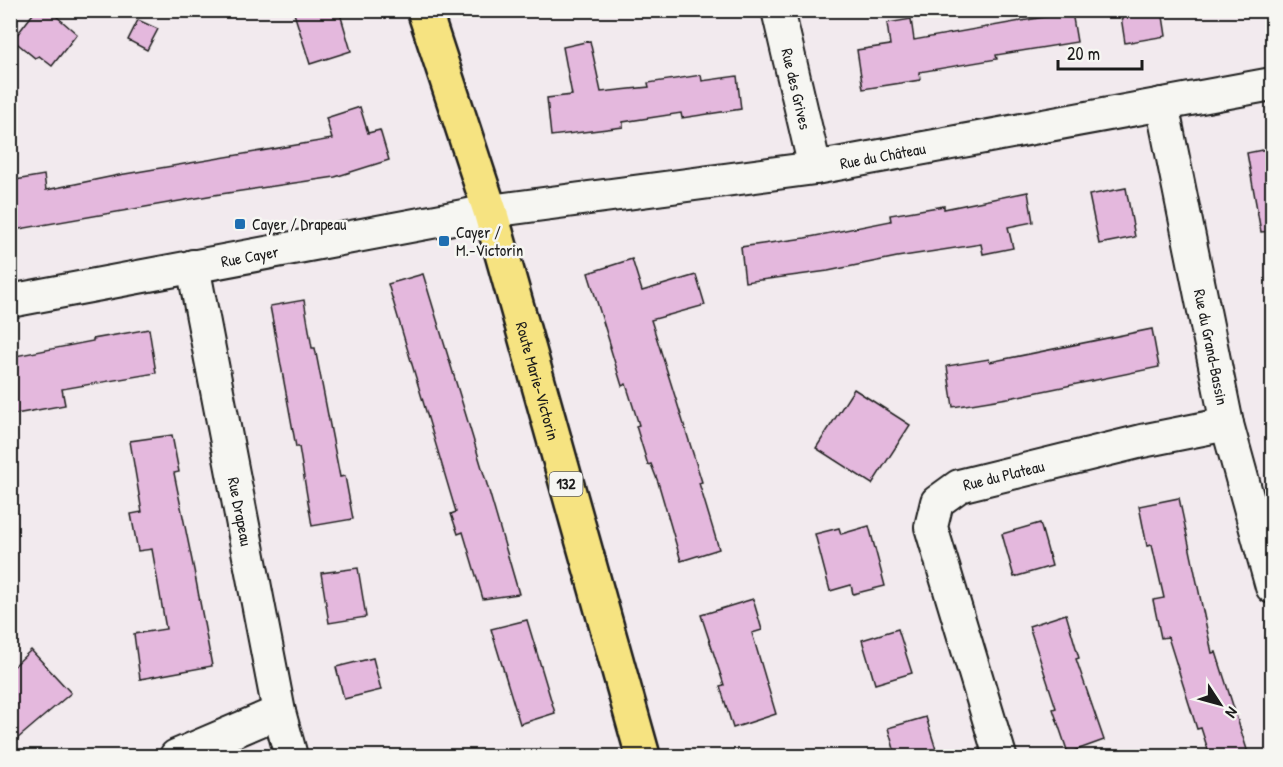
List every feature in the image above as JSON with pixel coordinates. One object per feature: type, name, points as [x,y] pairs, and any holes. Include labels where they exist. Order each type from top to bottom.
[{"type":"main road","name":"Route Marie-Victorin","points":[[423,10],[490,211],[643,756]]},
{"type":"street","name":"Rue des Grives","points":[[778,10],[815,168]]},
{"type":"street","name":"Rue du Château","points":[[490,211],[815,168],[1272,84]]},
{"type":"street","name":"Rue du Grand-Bassin","points":[[1162,104],[1227,424],[1272,587]]},
{"type":"street","name":"Rue Cayer","points":[[10,301],[490,211]]},
{"type":"street","name":"Rue Drapeau","points":[[193,266],[279,712],[291,756]]},
{"type":"street","name":"Rue du Plateau","points":[[1000,756],[931,527],[937,502],[959,486],[1142,441],[1227,424]]},
{"type":"street","points":[[176,756],[279,712]]},
{"type":"building","points":[[36,10],[49,10],[77,34],[52,66],[39,56],[35,58],[13,40]]},
{"type":"building","points":[[293,10],[339,10],[351,51],[310,64]]},
{"type":"building","points":[[1120,10],[1162,10],[1166,36],[1125,43]]},
{"type":"building","points":[[1072,12],[1077,42],[996,55],[997,59],[919,72],[920,80],[863,89],[857,50],[890,45],[887,23],[911,19],[914,40]]},
{"type":"building","points":[[138,20],[158,29],[147,50],[128,40]]},
{"type":"building","points":[[590,41],[601,92],[649,87],[648,83],[701,75],[702,81],[737,76],[741,109],[682,118],[681,113],[623,122],[623,127],[551,136],[547,98],[572,95],[563,47]]},
{"type":"building","points":[[360,107],[368,133],[380,130],[389,160],[335,177],[214,195],[14,230],[10,211],[10,181],[44,175],[46,190],[119,175],[332,139],[326,118]]},
{"type":"building","points":[[1272,148],[1272,231],[1261,232],[1247,153]]},
{"type":"building","points":[[1126,188],[1135,237],[1099,244],[1089,195]]},
{"type":"building","points":[[1028,192],[1033,222],[1008,227],[1013,248],[983,254],[981,244],[828,271],[745,282],[741,247],[805,238],[891,221],[890,215],[944,206],[944,209]]},
{"type":"building","points":[[632,259],[642,291],[696,275],[705,305],[651,320],[702,482],[699,483],[719,549],[681,561],[658,482],[651,464],[648,465],[636,426],[639,425],[626,384],[622,386],[588,273]]},
{"type":"building","points":[[423,274],[519,594],[483,599],[463,532],[458,534],[451,514],[456,512],[388,284]]},
{"type":"building","points":[[304,300],[340,477],[345,476],[353,519],[312,526],[299,447],[296,447],[270,306]]},
{"type":"building","points":[[149,329],[156,373],[62,389],[65,405],[10,415],[10,357]]},
{"type":"building","points":[[1152,329],[1159,367],[1014,397],[953,407],[947,366],[989,359],[990,362]]},
{"type":"building","points":[[854,389],[910,425],[872,484],[816,448]]},
{"type":"building","points":[[172,435],[179,472],[174,473],[212,666],[140,679],[134,634],[166,629],[152,549],[138,551],[131,514],[142,512],[130,441]]},
{"type":"building","points":[[1179,498],[1212,653],[1216,652],[1249,756],[1210,756],[1201,728],[1197,729],[1168,637],[1161,638],[1153,600],[1164,598],[1152,545],[1147,546],[1139,506]]},
{"type":"building","points":[[1040,523],[1052,566],[1014,577],[1002,534]]},
{"type":"building","points":[[869,526],[885,586],[853,594],[851,585],[830,591],[815,534],[839,528],[841,534]]},
{"type":"building","points":[[358,568],[366,617],[329,623],[321,573]]},
{"type":"building","points":[[753,599],[762,630],[752,633],[776,714],[733,728],[720,686],[724,685],[701,615]]},
{"type":"building","points":[[1066,614],[1079,658],[1076,659],[1104,740],[1068,753],[1029,626]]},
{"type":"building","points":[[527,620],[555,713],[520,724],[491,629]]},
{"type":"building","points":[[898,629],[912,673],[875,684],[862,640]]},
{"type":"building","points":[[31,650],[71,693],[10,745],[10,670]]},
{"type":"building","points":[[373,658],[381,690],[344,699],[336,667]]},
{"type":"building","points":[[926,717],[938,756],[896,756],[888,728]]},
{"type":"place","name":"Cayer / Drapeau","points":[[240,224]]},
{"type":"place","name":"Cayer / M.-Victorin","points":[[444,241]]}]
